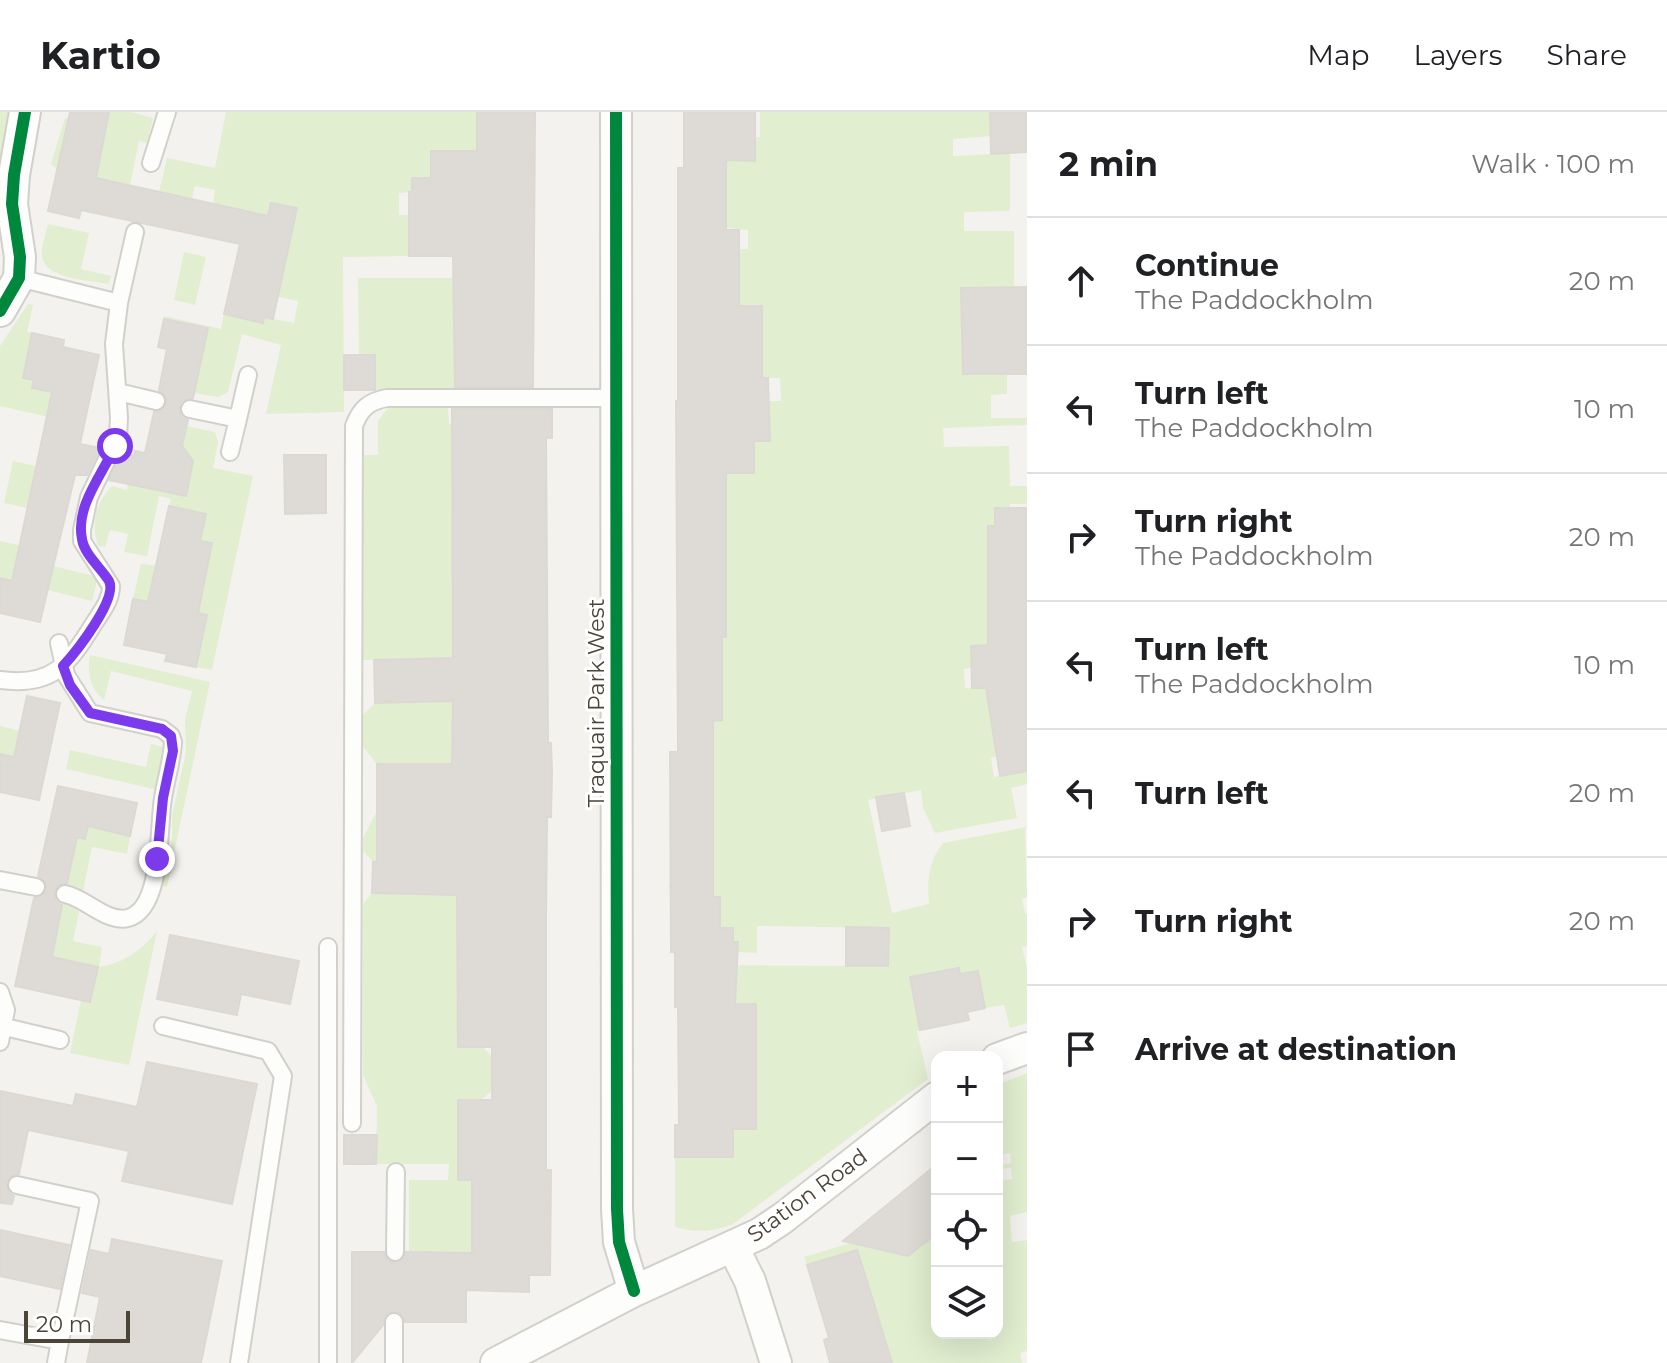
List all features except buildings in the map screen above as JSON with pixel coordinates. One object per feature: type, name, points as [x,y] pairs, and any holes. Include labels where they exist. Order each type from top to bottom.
[{"type":"street","points":[[0,311],[19,278],[20,257],[12,204],[25,112]]},
{"type":"street","name":"Traquair Park West","points":[[616,112],[617,1209],[619,1242],[634,1291]]},
{"type":"street","points":[[1003,1057],[1027,1048]]},
{"type":"street","name":"Station Road","points":[[496,1363],[634,1291],[733,1247],[783,1218],[931,1102]]},
{"type":"street","points":[[733,1247],[750,1281],[776,1363]]},
{"type":"lane","points":[[151,163],[167,112]]},
{"type":"lane","points":[[0,680],[31,681],[49,676],[63,666],[107,603],[111,590],[109,581],[82,541],[82,530],[89,497],[118,436],[114,344],[119,303],[135,232]]},
{"type":"lane","points":[[19,278],[119,303]]},
{"type":"lane","points":[[230,452],[248,375]]},
{"type":"lane","points":[[118,392],[156,401]]},
{"type":"lane","points":[[352,1123],[354,426],[357,417],[368,404],[387,398],[616,398]]},
{"type":"lane","points":[[190,409],[238,419]]},
{"type":"lane","points":[[59,643],[70,685],[90,713],[162,729],[171,736],[173,751],[163,798],[155,876],[145,905],[132,916],[118,918],[65,894]]},
{"type":"lane","points":[[0,880],[36,887]]},
{"type":"lane","points":[[328,947],[328,1363]]},
{"type":"lane","points":[[0,992],[6,1003],[2,1035],[60,1040]]},
{"type":"lane","points":[[163,1026],[268,1051],[283,1076],[239,1363]]},
{"type":"lane","points":[[395,1252],[396,1172]]},
{"type":"lane","points":[[17,1185],[90,1201],[56,1363]]},
{"type":"lane","points":[[394,1322],[394,1363]]},
{"type":"lane","points":[[0,1330],[60,1341]]},
{"type":"green space","points":[[0,112],[15,112],[0,192]]},
{"type":"green space","points":[[109,112],[131,112],[153,118],[147,143],[139,141],[130,185],[57,169],[51,164],[65,118],[106,126]]},
{"type":"green space","points":[[226,112],[477,112],[477,151],[431,151],[431,173],[454,173],[412,192],[399,193],[399,215],[477,215],[409,243],[409,256],[343,257],[344,412],[266,414],[281,345],[242,334],[228,392],[218,397],[194,393],[207,329],[164,319],[164,316],[221,329],[224,314],[263,323],[264,317],[294,323],[298,301],[270,295],[297,209],[271,203],[268,216],[213,204],[215,190],[195,186],[192,199],[159,192],[167,158],[215,168]]},
{"type":"green space","points":[[760,112],[990,112],[992,136],[953,139],[953,156],[1010,153],[1010,211],[964,212],[964,231],[1014,231],[1014,287],[961,288],[962,309],[1027,355],[962,356],[962,373],[1007,374],[1007,394],[991,395],[991,418],[1027,418],[1027,425],[943,428],[944,447],[1009,446],[1010,486],[1027,486],[1027,504],[1010,504],[1010,508],[995,509],[995,526],[988,527],[988,549],[1027,578],[987,579],[988,618],[1011,618],[1027,645],[972,646],[972,668],[964,669],[965,688],[986,688],[986,694],[1027,693],[997,756],[991,758],[994,777],[1027,771],[1027,784],[1011,788],[1017,818],[935,833],[923,808],[921,790],[868,800],[892,913],[929,904],[930,872],[934,857],[943,843],[1027,827],[1027,897],[1022,899],[1027,914],[1027,946],[1022,947],[1027,968],[1027,1023],[1010,1028],[1004,1005],[985,1008],[977,971],[960,974],[958,968],[911,977],[920,1030],[917,1031],[928,1079],[733,1224],[697,1231],[675,1227],[675,1157],[733,1157],[733,1129],[756,1129],[756,1092],[733,1092],[733,1041],[757,1041],[756,1004],[733,1004],[675,965],[888,966],[888,928],[757,926],[757,953],[737,952],[738,942],[733,942],[720,928],[720,897],[677,896],[678,889],[669,889],[669,883],[713,884],[714,822],[685,821],[671,805],[713,805],[713,742],[678,721],[722,720],[721,657],[694,646],[677,646],[677,637],[726,637],[706,565],[676,565],[677,556],[725,557],[677,473],[754,473],[754,441],[770,441],[769,421],[708,401],[781,401],[780,378],[723,378],[738,325],[762,325],[762,306],[677,306],[677,301],[739,301],[739,249],[748,249],[748,230],[678,223],[678,219],[726,219],[726,160],[755,161],[755,144],[684,143],[684,138],[760,137]]},
{"type":"green space","points":[[48,224],[89,233],[81,269],[111,276],[109,284],[70,278],[51,270],[42,256]]},
{"type":"green space","points":[[184,252],[206,257],[195,305],[174,300]]},
{"type":"green space","points":[[358,278],[474,278],[474,289],[453,289],[453,318],[474,319],[474,390],[375,390],[375,356],[359,355]]},
{"type":"green space","points":[[28,304],[33,305],[27,332],[33,333],[23,378],[34,380],[33,389],[53,393],[55,385],[91,392],[84,425],[0,406],[0,346]]},
{"type":"green space","points":[[388,408],[448,408],[449,424],[477,424],[480,809],[458,1020],[458,1047],[483,1047],[492,1057],[492,1091],[481,1100],[492,1155],[546,1155],[546,1164],[473,1164],[472,1253],[409,1252],[409,1180],[448,1180],[449,1164],[376,1164],[377,1106],[363,1075],[363,904],[372,893],[406,894],[407,863],[373,862],[363,851],[363,838],[377,811],[377,764],[363,747],[363,715],[375,703],[406,702],[405,660],[363,660],[364,455],[378,455],[378,421]]},
{"type":"green space","points":[[186,426],[215,432],[218,442],[213,468],[253,476],[212,670],[196,667],[207,615],[133,599],[141,564],[206,571],[212,543],[200,541],[169,506],[171,499],[159,496],[147,556],[124,552],[128,534],[110,530],[105,547],[98,546],[95,529],[98,506],[112,486],[127,490],[128,484],[187,490],[193,463],[179,460]]},
{"type":"green space","points":[[13,461],[36,466],[27,508],[4,503]]},
{"type":"green space","points":[[0,541],[56,553],[53,566],[98,577],[92,601],[0,578]]},
{"type":"green space","points":[[90,655],[210,682],[167,887],[162,886],[172,839],[172,816],[186,752],[185,719],[192,691],[111,671],[104,700],[95,691],[91,680]]},
{"type":"green space","points":[[0,726],[20,731],[14,757],[0,754]]},
{"type":"green space","points":[[151,744],[167,748],[158,790],[66,769],[70,750],[146,767]]},
{"type":"green space","points":[[88,827],[130,836],[127,854],[92,847],[83,891],[66,887],[77,837]]},
{"type":"green space","points":[[64,895],[79,912],[73,941],[102,947],[99,967],[131,955],[157,931],[129,1065],[70,1053],[81,1000],[91,1002],[98,967],[51,957]]},
{"type":"green space","points":[[1027,1073],[1027,1212],[1010,1216],[1012,1242],[1027,1240],[1027,1351],[1020,1353],[1022,1363],[892,1363],[857,1250],[807,1265],[804,1257],[858,1241],[861,1246],[907,1256],[931,1238],[931,1339],[1003,1339],[1003,1181],[1012,1179],[1011,1168],[1003,1169],[1003,1164],[1011,1163],[1010,1153],[1003,1155],[1003,1083]]},
{"type":"cycle path","points":[[0,311],[19,278],[20,257],[12,204],[25,112]]},
{"type":"cycle path","points":[[616,112],[617,1209],[619,1242],[634,1291]]},
{"type":"route","points":[[115,446],[85,507],[82,530],[82,541],[109,581],[110,596],[63,666],[70,685],[90,713],[162,729],[171,736],[173,751],[163,798],[157,859]]}]
